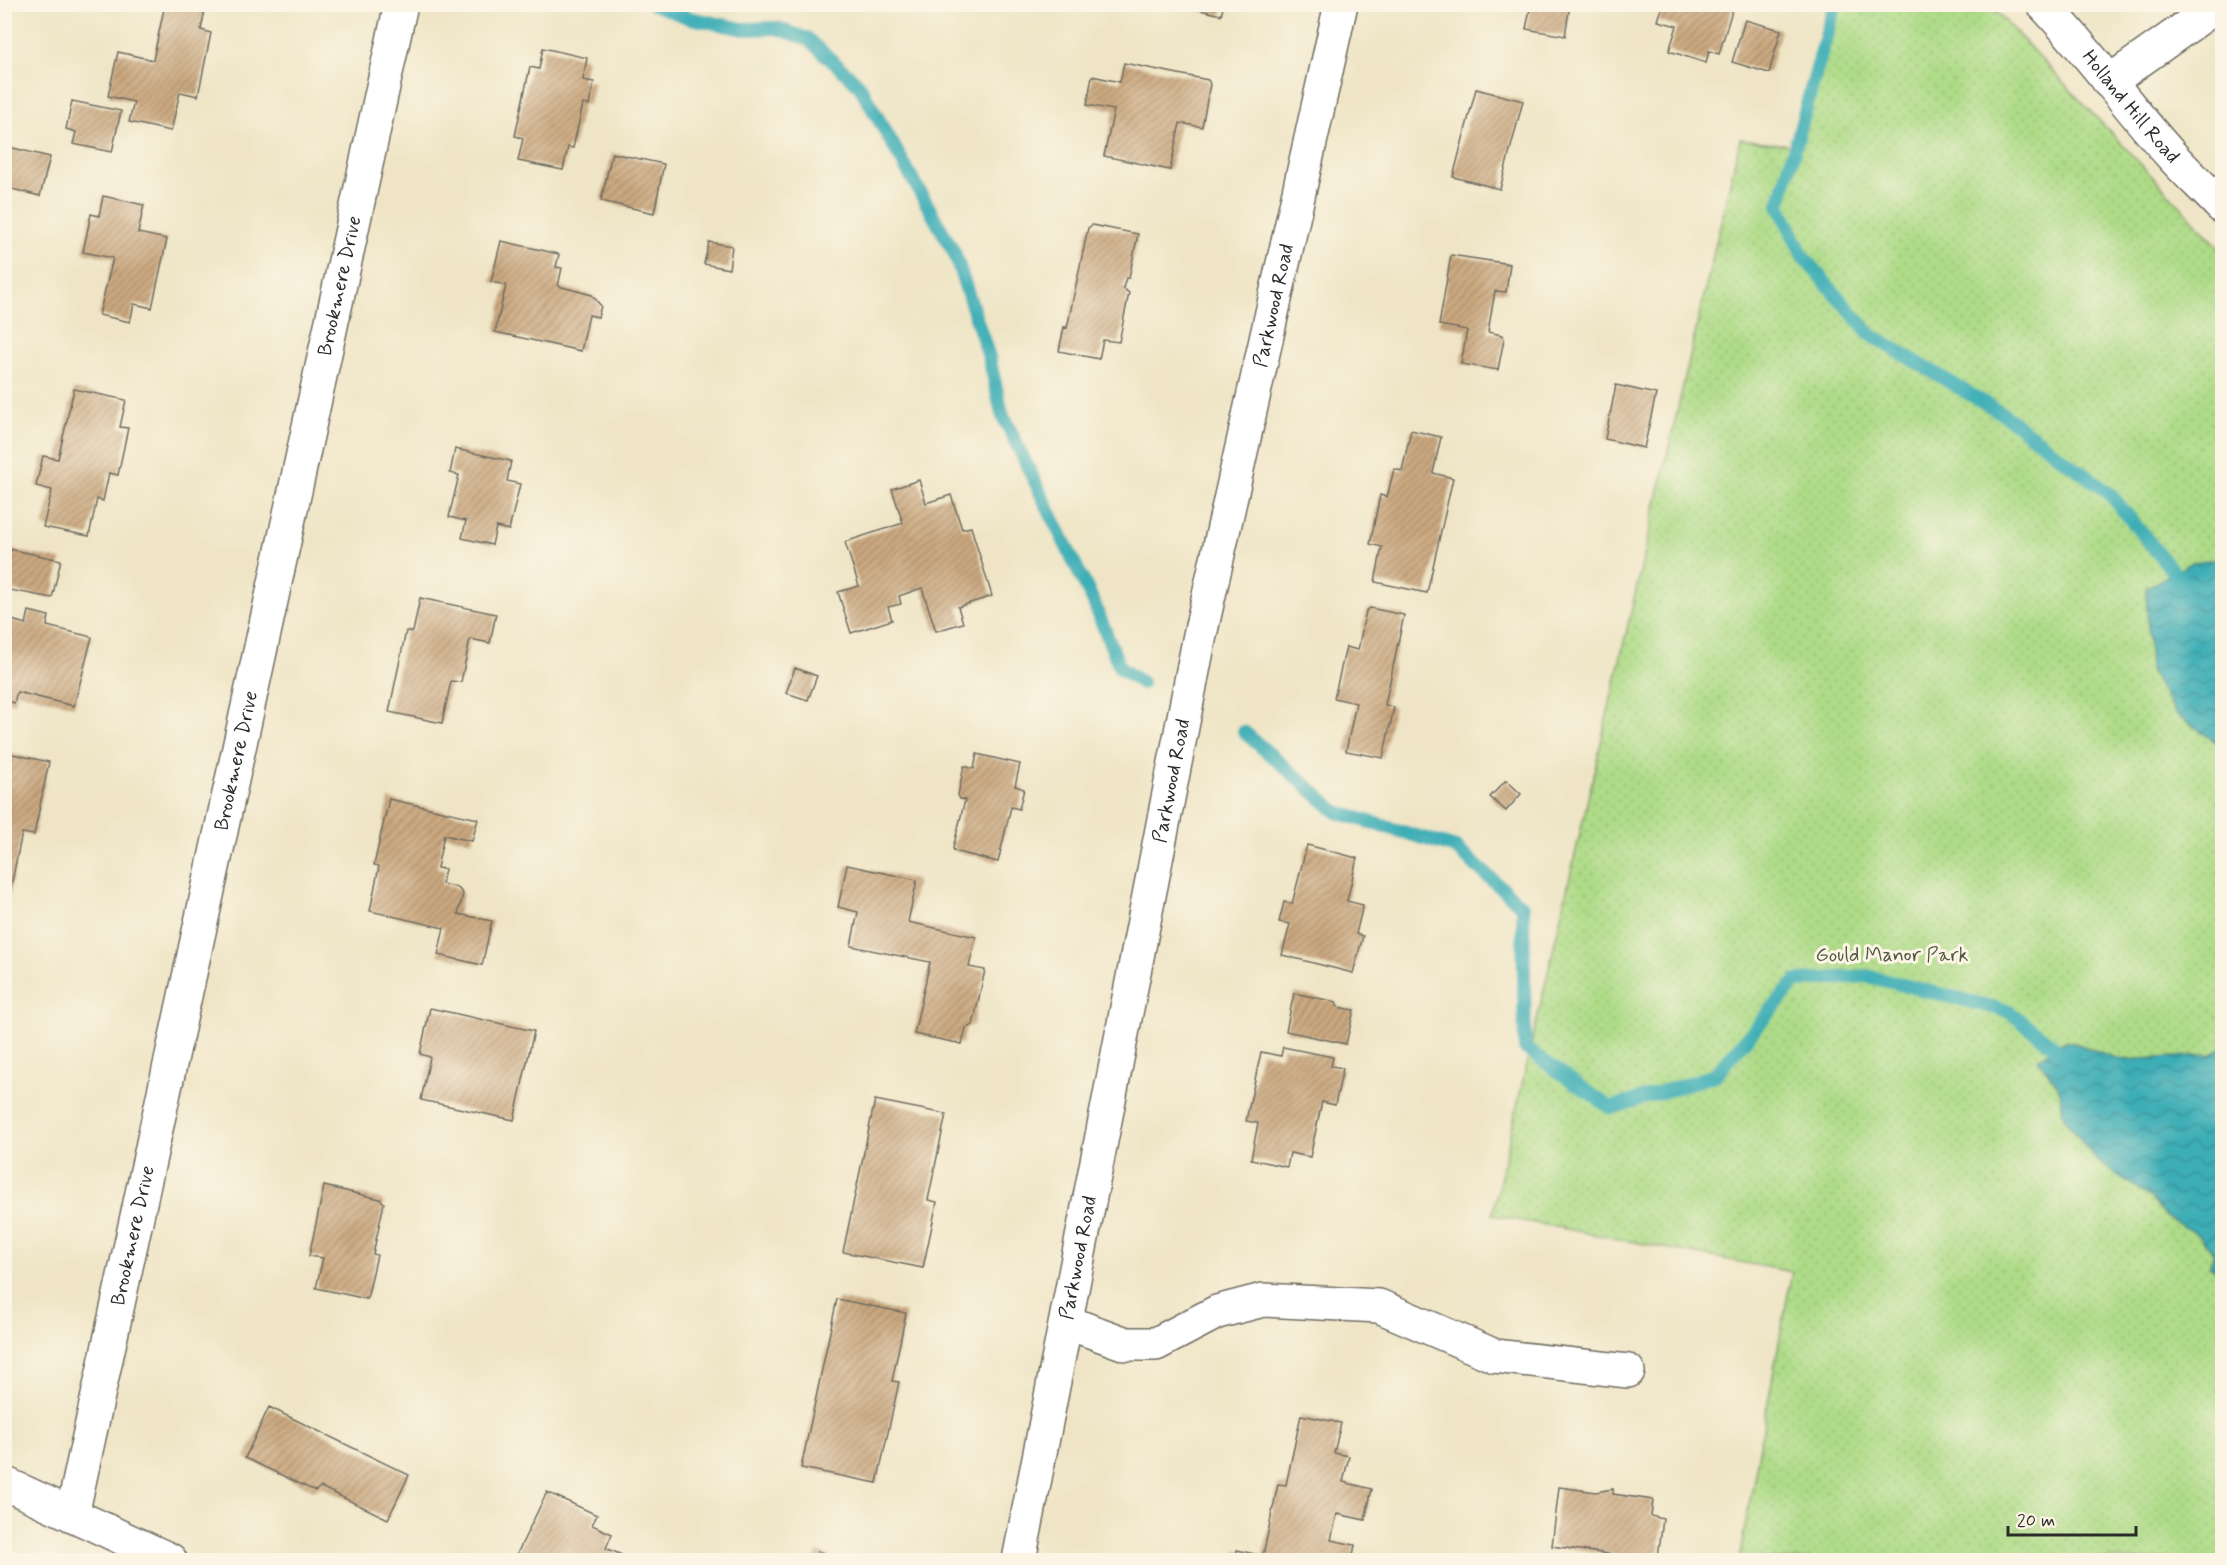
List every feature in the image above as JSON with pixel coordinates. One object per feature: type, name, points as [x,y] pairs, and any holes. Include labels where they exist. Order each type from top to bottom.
[{"type":"street","name":"Brookmere Drive","points":[[72,1515],[400,4]]},
{"type":"street","name":"Parkwood Road","points":[[1019,1560],[1200,636],[1341,4]]},
{"type":"street","name":"Holland Hill Road","points":[[2043,4],[2075,37],[2109,82],[2171,155],[2223,207]]},
{"type":"street","points":[[2109,82],[2219,4]]},
{"type":"street","points":[[1066,1322],[1126,1344],[1156,1344],[1217,1312],[1263,1300],[1379,1306],[1495,1356],[1628,1371]]},
{"type":"street","points":[[4,1483],[170,1560]]},
{"type":"green space","name":"Gould Manor Park","points":[[1840,5],[1990,5],[2220,248],[2222,262],[2222,1560],[1739,1560],[1792,1272],[1492,1215],[1740,139],[1798,146]]},
{"type":"water","points":[[2222,558],[2222,752],[2217,743],[2176,714],[2150,670],[2146,588],[2193,562]]},
{"type":"water","points":[[2066,1040],[2122,1060],[2211,1055],[2222,1048],[2222,1275],[2209,1266],[2214,1253],[2200,1236],[2165,1216],[2150,1197],[2097,1161],[2064,1118],[2058,1086],[2038,1059]]},
{"type":"building","points":[[165,4],[206,4],[201,30],[211,33],[198,96],[180,92],[171,131],[129,122],[134,102],[108,96],[118,52],[153,60]]},
{"type":"building","points":[[1175,4],[1224,4],[1221,15]]},
{"type":"building","points":[[1531,4],[1570,4],[1565,36],[1526,29]]},
{"type":"building","points":[[1663,4],[1734,4],[1719,54],[1709,51],[1706,63],[1669,51],[1677,26],[1658,21]]},
{"type":"building","points":[[1745,20],[1781,30],[1769,73],[1732,62]]},
{"type":"building","points":[[543,48],[587,58],[583,80],[594,82],[589,105],[583,104],[573,148],[568,147],[563,170],[518,161],[523,138],[515,136],[530,67],[539,69]]},
{"type":"building","points":[[1124,63],[1208,80],[1210,84],[1202,127],[1180,123],[1170,170],[1104,156],[1114,110],[1087,105],[1092,76],[1120,82]]},
{"type":"building","points":[[1476,89],[1523,101],[1500,189],[1453,177]]},
{"type":"building","points":[[72,101],[121,111],[112,152],[73,144],[76,132],[66,129]]},
{"type":"building","points":[[5,146],[50,157],[40,196],[4,187]]},
{"type":"building","points":[[612,153],[664,164],[654,213],[601,201]]},
{"type":"building","points":[[103,196],[144,205],[138,233],[167,239],[152,308],[134,304],[130,322],[99,315],[113,258],[83,252],[91,214],[99,216]]},
{"type":"building","points":[[1092,225],[1138,234],[1129,278],[1126,278],[1123,288],[1129,293],[1119,342],[1103,340],[1099,359],[1059,351],[1064,327],[1067,328],[1088,228]]},
{"type":"building","points":[[501,241],[559,254],[556,267],[562,268],[558,286],[592,295],[601,306],[598,317],[589,315],[581,351],[495,332],[506,285],[491,282]]},
{"type":"building","points":[[709,242],[732,246],[729,269],[704,264]]},
{"type":"building","points":[[1451,255],[1510,264],[1506,292],[1495,291],[1488,332],[1502,335],[1504,339],[1498,370],[1461,364],[1467,330],[1439,325]]},
{"type":"building","points":[[1616,385],[1656,394],[1644,448],[1605,439]]},
{"type":"building","points":[[74,389],[126,400],[120,427],[128,428],[118,475],[109,473],[103,501],[97,499],[89,536],[43,527],[52,490],[36,486],[43,456],[58,459]]},
{"type":"building","points":[[1411,430],[1441,437],[1433,473],[1453,478],[1427,593],[1375,582],[1382,547],[1370,544],[1380,495],[1387,497],[1394,469],[1402,471]]},
{"type":"building","points":[[455,449],[511,461],[507,481],[520,484],[509,530],[496,527],[492,545],[462,538],[466,521],[449,517],[459,475],[450,473]]},
{"type":"building","points":[[919,480],[926,503],[951,495],[962,529],[971,527],[992,596],[958,607],[963,623],[936,631],[922,588],[899,596],[901,604],[888,607],[892,620],[851,633],[838,592],[859,586],[845,542],[903,523],[892,489]]},
{"type":"building","points":[[4,548],[61,560],[52,598],[4,589]]},
{"type":"building","points":[[420,598],[496,614],[490,643],[470,639],[461,682],[451,681],[442,723],[389,712],[406,631],[413,632]]},
{"type":"building","points":[[1370,608],[1404,615],[1385,705],[1394,707],[1383,758],[1346,751],[1356,703],[1334,698],[1346,647],[1358,650],[1366,611]]},
{"type":"building","points":[[29,611],[49,616],[47,626],[92,637],[74,706],[17,692],[14,703],[5,700],[5,618],[26,624]]},
{"type":"building","points":[[795,668],[817,676],[808,700],[786,693]]},
{"type":"building","points":[[4,752],[49,762],[34,835],[22,833],[9,896],[4,895]]},
{"type":"building","points":[[977,754],[1020,764],[1015,786],[1024,789],[1019,809],[1011,807],[998,862],[954,851],[953,848],[965,800],[960,799],[958,795],[964,766],[974,769]]},
{"type":"building","points":[[1506,780],[1521,794],[1506,811],[1490,797]]},
{"type":"building","points":[[389,799],[478,819],[472,841],[444,835],[437,868],[445,869],[442,884],[458,888],[463,894],[458,914],[492,921],[482,965],[438,955],[444,928],[370,911],[379,866],[374,865]]},
{"type":"building","points":[[1307,845],[1357,858],[1347,901],[1363,905],[1356,934],[1363,936],[1353,973],[1282,955],[1290,924],[1279,922],[1284,902],[1292,904]]},
{"type":"building","points":[[847,865],[917,880],[908,922],[976,937],[969,967],[985,970],[973,1025],[966,1028],[962,1044],[914,1034],[930,962],[851,946],[858,912],[838,907]]},
{"type":"building","points":[[1294,993],[1336,1002],[1338,1007],[1354,1010],[1346,1044],[1286,1031]]},
{"type":"building","points":[[430,1008],[534,1031],[514,1120],[421,1100],[430,1057],[420,1054]]},
{"type":"building","points":[[1283,1047],[1333,1057],[1331,1066],[1343,1068],[1335,1105],[1322,1102],[1310,1157],[1290,1153],[1287,1167],[1251,1159],[1258,1123],[1246,1121],[1261,1052],[1281,1056]]},
{"type":"building","points":[[875,1100],[946,1114],[928,1200],[937,1202],[923,1268],[843,1252]]},
{"type":"building","points":[[324,1186],[380,1199],[384,1203],[373,1254],[377,1255],[367,1299],[316,1288],[323,1258],[309,1256]]},
{"type":"building","points":[[837,1299],[906,1313],[892,1381],[899,1382],[877,1483],[801,1468]]},
{"type":"building","points":[[269,1407],[409,1475],[388,1519],[321,1487],[315,1491],[245,1458]]},
{"type":"building","points":[[1301,1415],[1341,1423],[1334,1453],[1349,1456],[1343,1482],[1372,1489],[1365,1520],[1337,1514],[1331,1540],[1355,1545],[1353,1555],[1361,1557],[1360,1560],[1235,1560],[1237,1550],[1263,1556],[1278,1484],[1286,1485]]},
{"type":"building","points":[[1559,1487],[1596,1492],[1613,1489],[1613,1494],[1653,1500],[1651,1516],[1663,1519],[1658,1557],[1643,1559],[1552,1546]]},
{"type":"building","points":[[547,1492],[597,1515],[592,1525],[612,1534],[606,1548],[622,1555],[619,1560],[514,1560]]},
{"type":"building","points":[[818,1551],[839,1560],[813,1560]]},
{"type":"waterway","points":[[653,4],[690,18],[743,29],[777,28],[808,39],[859,85],[954,252],[989,357],[1002,414],[1094,603],[1120,668],[1142,683]]},
{"type":"waterway","points":[[1835,4],[1779,205],[1804,258],[1871,335],[2003,414],[2110,494],[2185,586]]},
{"type":"waterway","points":[[1244,732],[1337,812],[1456,848],[1523,907],[1525,1048],[1611,1108],[1715,1075],[1796,981],[1867,976],[2008,1011],[2070,1059]]}]
